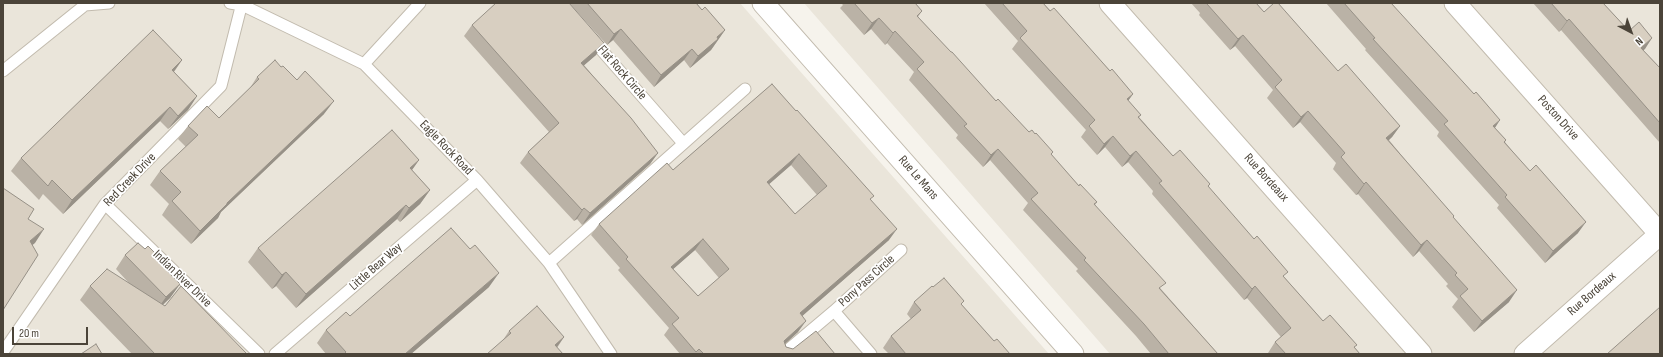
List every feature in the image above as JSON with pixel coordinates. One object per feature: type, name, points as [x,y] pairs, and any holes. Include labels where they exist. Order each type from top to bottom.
[{"type":"street","name":"Rue Le Mans","points":[[763,3],[1073,354]]},
{"type":"street","name":"Rue Bordeaux","points":[[1110,3],[1421,354]]},
{"type":"street","name":"Poston Drive","points":[[1455,3],[1660,234]]},
{"type":"street","name":"Rue Bordeaux","points":[[1525,354],[1660,234]]},
{"type":"lane","points":[[3,71],[85,5],[109,3]]},
{"type":"lane","points":[[364,64],[420,3]]},
{"type":"lane","name":"Eagle Rock Road","points":[[238,4],[364,64],[477,180],[549,263],[611,354]]},
{"type":"lane","name":"Red Creek Drive","points":[[3,352],[105,204],[221,86],[238,4]]},
{"type":"lane","name":"Flat Rock Circle","points":[[580,26],[683,143]]},
{"type":"lane","points":[[549,263],[745,89]]},
{"type":"lane","name":"Little Bear Way","points":[[275,354],[477,180]]},
{"type":"lane","name":"Indian River Drive","points":[[105,204],[259,354]]},
{"type":"lane","name":"Pony Pass Circle","points":[[783,354],[834,311],[901,250]]},
{"type":"lane","name":"Pony Pass Circle","points":[[834,311],[871,354]]},
{"type":"shaded area","points":[[3,3],[740,3],[1049,354],[3,354]]},
{"type":"shaded area","points":[[804,3],[1660,3],[1660,354],[1110,354]]},
{"type":"building","points":[[496,3],[569,3],[604,43],[581,63],[631,118],[658,153],[590,213],[584,208],[582,210],[528,152],[559,123],[472,25]]},
{"type":"building","points":[[587,3],[696,3],[702,10],[705,7],[725,30],[717,37],[718,39],[698,56],[692,49],[661,75],[621,29],[614,34]]},
{"type":"building","points":[[854,3],[915,3],[922,11],[917,16],[996,101],[998,99],[1029,132],[1032,130],[1035,134],[1036,133],[1053,152],[1051,154],[1079,186],[1080,184],[1097,202],[1094,204],[1166,283],[1159,288],[1218,354],[1169,354],[1144,324],[1084,260],[1086,258],[1031,199],[1038,193],[998,149],[991,155],[964,126],[967,124],[917,69],[924,62],[895,31],[893,33],[879,18],[872,23]]},
{"type":"building","points":[[1002,3],[1043,3],[1050,11],[1054,8],[1110,71],[1112,69],[1133,94],[1127,99],[1141,115],[1138,117],[1173,156],[1180,150],[1210,184],[1208,186],[1254,239],[1257,236],[1288,272],[1283,276],[1323,321],[1330,315],[1357,345],[1354,347],[1360,354],[1286,354],[1275,342],[1291,328],[1255,286],[1252,289],[1159,183],[1162,181],[1136,151],[1130,156],[1113,136],[1104,144],[1089,126],[1095,120],[1020,38],[1027,31]]},
{"type":"building","points":[[1256,3],[1264,12],[1274,3],[1278,3],[1338,71],[1346,64],[1400,126],[1386,138],[1517,290],[1482,321],[1460,296],[1468,289],[1455,275],[1457,273],[1427,240],[1421,245],[1366,182],[1364,184],[1341,157],[1345,153],[1308,111],[1301,117],[1275,87],[1282,80],[1243,35],[1238,39],[1207,4]]},
{"type":"building","points":[[1344,3],[1391,3],[1474,94],[1476,92],[1500,120],[1493,126],[1506,140],[1504,142],[1530,171],[1536,165],[1586,222],[1553,251],[1505,197],[1507,195],[1444,124],[1448,121],[1373,39],[1375,38]]},
{"type":"building","points":[[1551,3],[1603,3],[1629,31],[1639,22],[1652,38],[1641,48],[1660,68],[1660,123],[1569,19],[1567,21]]},
{"type":"building","points":[[153,30],[182,60],[172,70],[197,96],[178,116],[170,107],[72,200],[52,180],[48,186],[21,158]]},
{"type":"building","points":[[275,60],[297,80],[305,71],[334,101],[227,203],[200,231],[172,201],[181,192],[160,171],[198,135],[188,126],[207,106],[219,118],[259,79],[257,77]]},
{"type":"building","points":[[772,84],[874,196],[870,199],[897,229],[800,313],[806,321],[784,341],[786,347],[793,349],[816,331],[835,354],[704,354],[699,349],[696,352],[672,324],[679,318],[626,259],[628,257],[599,224],[667,163],[673,170]],"holes":[[[799,154],[827,186],[795,214],[767,182]],[[703,239],[729,269],[698,296],[671,267]]]},
{"type":"building","points":[[392,130],[419,160],[410,168],[430,190],[409,208],[406,205],[306,294],[286,272],[282,275],[258,248]]},
{"type":"building","points":[[3,188],[34,209],[28,219],[44,229],[30,241],[38,255],[3,310]]},
{"type":"building","points":[[451,228],[470,249],[475,245],[499,273],[405,354],[344,354],[346,352],[326,330],[346,312],[350,316]]},
{"type":"building","points":[[138,243],[145,249],[148,246],[167,265],[164,268],[180,284],[166,297],[125,255]]},
{"type":"building","points":[[107,269],[165,306],[181,286],[247,354],[155,354],[90,286]]},
{"type":"building","points":[[944,278],[964,301],[961,304],[994,341],[997,339],[1010,354],[906,354],[891,336],[921,310],[914,302],[932,286],[933,287]]},
{"type":"building","points":[[537,306],[564,337],[555,345],[563,354],[487,354],[511,333],[509,331]]},
{"type":"building","points":[[1660,307],[1660,354],[1607,354]]},
{"type":"building","points":[[96,344],[102,354],[81,354]]}]
